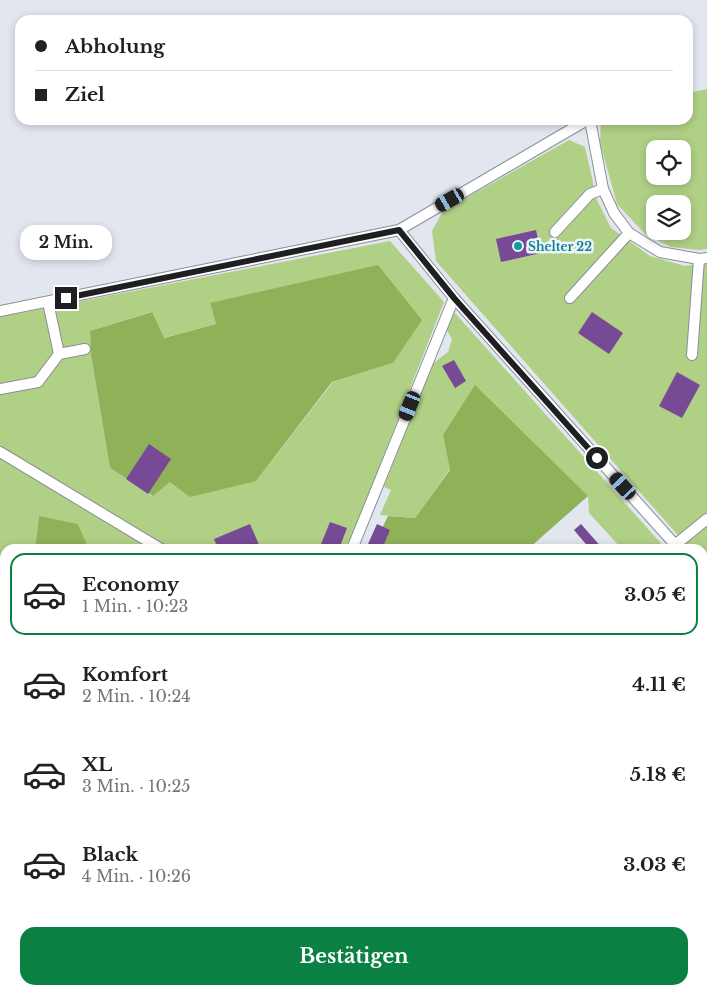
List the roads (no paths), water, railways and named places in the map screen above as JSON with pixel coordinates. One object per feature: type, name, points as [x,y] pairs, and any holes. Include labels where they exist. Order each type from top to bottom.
[{"type":"street","points":[[0,311],[399,230],[580,125]]},
{"type":"street","points":[[590,125],[603,189],[614,213],[629,233],[660,252],[703,258],[692,355]]},
{"type":"street","points":[[556,232],[590,194],[603,189]]},
{"type":"street","points":[[399,230],[454,298],[674,544]]},
{"type":"street","points":[[570,298],[629,233]]},
{"type":"street","points":[[354,544],[454,298]]},
{"type":"street","points":[[48,302],[59,354]]},
{"type":"street","points":[[0,389],[38,382],[59,354],[85,349]]},
{"type":"street","points":[[0,452],[153,544]]},
{"type":"street","points":[[680,544],[707,518]]},
{"type":"place","name":"Shelter 22","points":[[518,246]]}]
